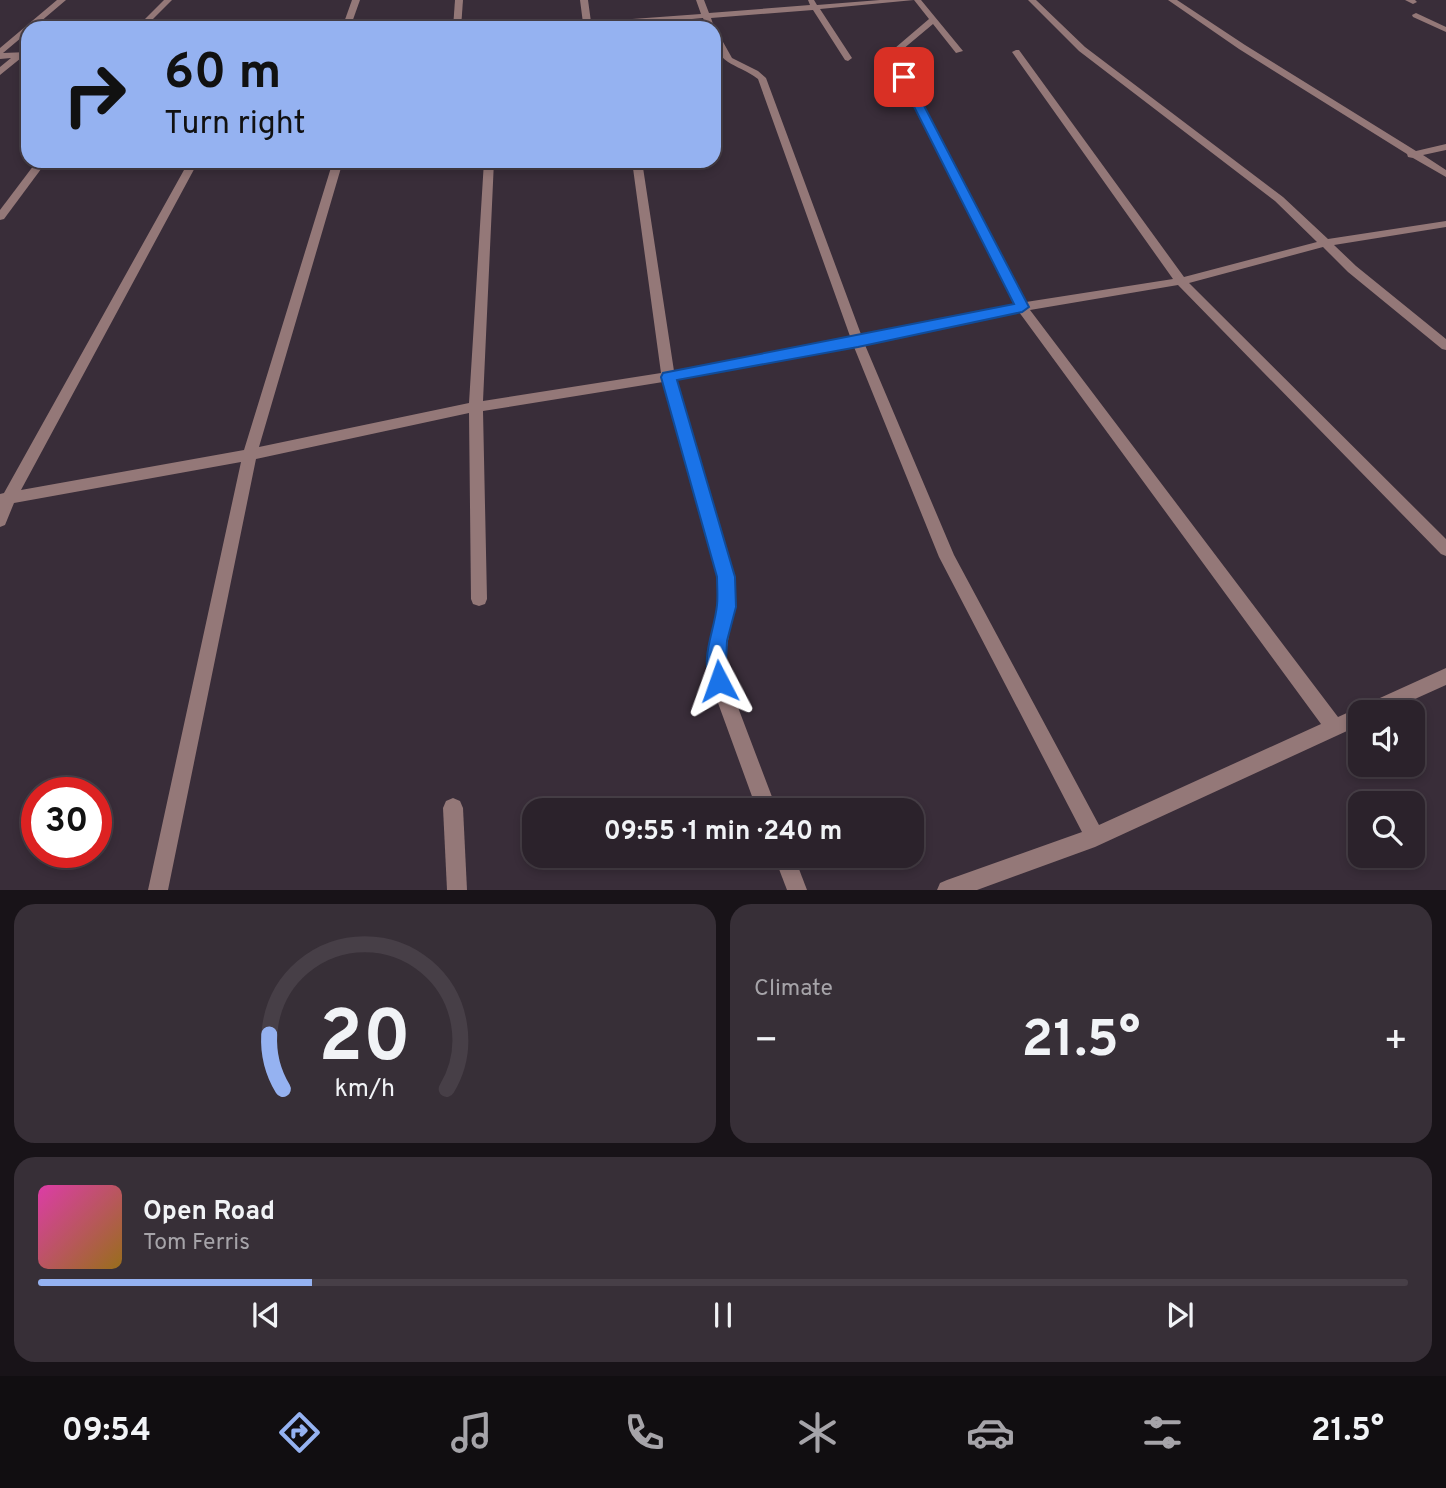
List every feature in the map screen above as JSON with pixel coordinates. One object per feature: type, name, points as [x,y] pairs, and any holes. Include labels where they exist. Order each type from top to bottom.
[{"type":"street","points":[[36,21],[62,0]]},
{"type":"street","points":[[147,21],[168,0]]},
{"type":"street","points":[[348,21],[356,0]]},
{"type":"street","points":[[458,21],[460,0]]},
{"type":"street","points":[[583,0],[587,21]]},
{"type":"street","points":[[699,0],[708,21]]},
{"type":"street","points":[[647,21],[813,4],[910,0]]},
{"type":"street","points":[[918,0],[959,51]]},
{"type":"street","points":[[1032,0],[1082,49],[1279,199],[1352,269],[1446,346]]},
{"type":"street","points":[[1172,0],[1411,155],[1446,174]]},
{"type":"street","points":[[813,4],[848,58]]},
{"type":"street","points":[[1416,15],[1446,30]]},
{"type":"street","points":[[933,20],[892,54],[1022,307],[1334,727]]},
{"type":"street","points":[[0,54],[21,34]]},
{"type":"street","points":[[721,48],[733,63],[755,71],[762,78],[858,342],[947,557],[1095,837]]},
{"type":"street","points":[[1016,52],[1181,281],[1446,549]]},
{"type":"street","points":[[0,54],[21,55]]},
{"type":"street","points":[[0,72],[21,57]]},
{"type":"street","points":[[1411,155],[1446,147]]},
{"type":"street","points":[[0,217],[36,168]]},
{"type":"street","points":[[0,521],[4,499],[189,168]]},
{"type":"street","points":[[158,890],[250,455],[336,168]]},
{"type":"street","points":[[479,599],[476,407],[489,168]]},
{"type":"street","points":[[638,168],[668,377],[726,577],[726,607],[716,651],[719,681],[763,798]]},
{"type":"street","points":[[4,499],[250,455],[476,407],[668,377],[858,342],[1022,307],[1181,281],[1327,243],[1446,224]]},
{"type":"street","points":[[1393,700],[1446,676]]},
{"type":"street","points":[[947,890],[1095,837],[1348,721]]},
{"type":"street","points":[[453,808],[457,890]]},
{"type":"street","points":[[789,868],[797,890]]},
{"type":"route","points":[[719,681],[717,641],[726,607],[726,577],[668,377],[858,342],[1022,307],[904,77]]}]
